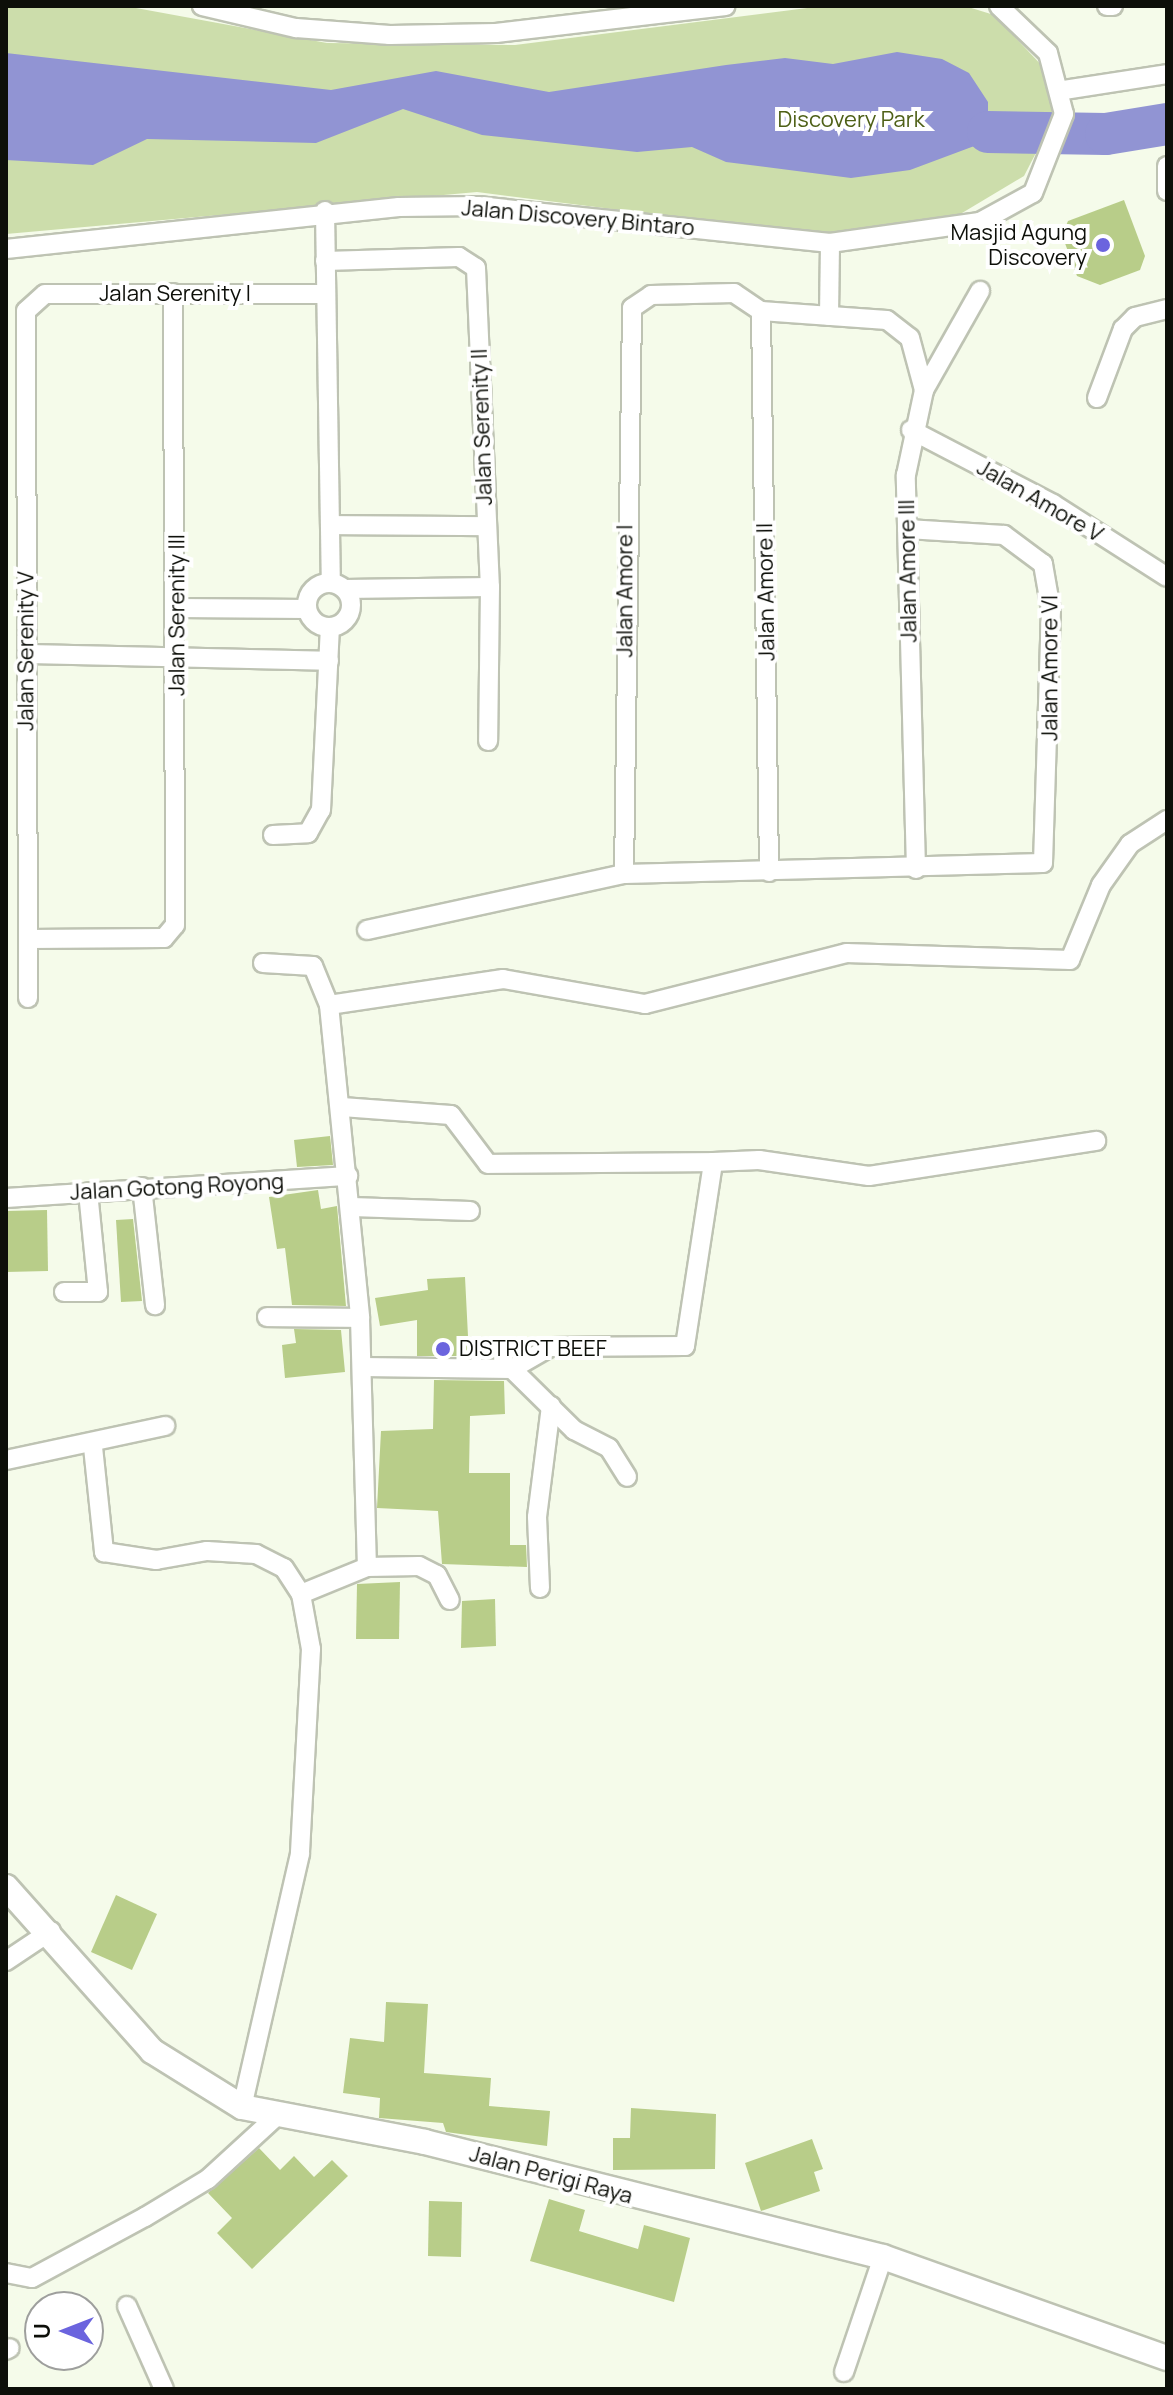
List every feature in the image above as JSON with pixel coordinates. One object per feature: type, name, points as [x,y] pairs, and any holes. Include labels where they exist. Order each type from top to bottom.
[{"type":"street","points":[[202,6],[296,28],[390,35],[496,33],[725,6]]},
{"type":"street","name":"Jalan Discovery Bintaro","points":[[6,249],[325,211],[478,206],[830,243],[980,222],[1033,193],[1064,114],[1064,90],[1048,53],[999,6]]},
{"type":"street","points":[[1064,90],[1167,74]]},
{"type":"street","points":[[1166,167],[1167,191]]},
{"type":"street","points":[[325,211],[330,525],[338,585],[350,613],[330,628]]},
{"type":"street","points":[[829,316],[830,243]]},
{"type":"street","name":"Jalan Serenity II","points":[[325,261],[459,257],[476,268],[490,587],[488,741]]},
{"type":"street","name":"Jalan Amore III","points":[[916,869],[907,529],[911,430],[924,390],[980,291]]},
{"type":"street","name":"Jalan Serenity III","points":[[29,939],[172,936],[178,659],[173,293]]},
{"type":"street","name":"Jalan Amore I","points":[[624,874],[632,308],[651,295],[734,293],[761,311]]},
{"type":"street","name":"Jalan Serenity I","points":[[29,305],[45,294],[325,294]]},
{"type":"street","name":"Jalan Serenity V","points":[[28,998],[29,305]]},
{"type":"street","points":[[1097,398],[1123,329],[1135,317],[1167,309]]},
{"type":"street","points":[[761,311],[869,316],[903,327],[924,390]]},
{"type":"street","name":"Jalan Amore II","points":[[761,311],[769,872]]},
{"type":"street","name":"Jalan Amore V","points":[[911,430],[1053,504],[1167,577]]},
{"type":"street","points":[[330,525],[486,526]]},
{"type":"street","name":"Jalan Amore VI","points":[[907,529],[1004,535],[1043,564],[1051,610],[1048,856],[1035,866],[916,869]]},
{"type":"street","points":[[307,609],[315,587],[490,587]]},
{"type":"street","points":[[178,608],[307,609],[330,628]]},
{"type":"street","points":[[273,835],[308,833],[321,810],[330,628]]},
{"type":"street","points":[[27,654],[329,661]]},
{"type":"street","points":[[329,1005],[503,979],[645,1004],[847,953],[1070,960],[1115,864],[1130,844],[1167,820]]},
{"type":"street","points":[[367,930],[624,874],[916,869]]},
{"type":"street","points":[[263,963],[313,966],[329,1005],[352,1207],[360,1318],[367,1567]]},
{"type":"street","points":[[342,1107],[451,1115],[488,1164],[759,1160],[869,1176],[1096,1141]]},
{"type":"street","points":[[363,1367],[512,1369],[550,1347],[685,1346],[713,1162]]},
{"type":"street","name":"Jalan Gotong Royong","points":[[6,1198],[348,1176]]},
{"type":"street","points":[[142,1187],[155,1305]]},
{"type":"street","points":[[64,1292],[98,1292],[88,1192]]},
{"type":"street","points":[[352,1207],[470,1211]]},
{"type":"street","points":[[267,1317],[360,1318]]},
{"type":"street","points":[[512,1369],[574,1430],[609,1448],[627,1477]]},
{"type":"street","points":[[540,1588],[537,1517],[551,1406]]},
{"type":"street","points":[[6,1460],[93,1447],[165,1426]]},
{"type":"street","points":[[93,1447],[104,1552],[156,1560],[207,1551],[256,1554],[284,1568],[301,1594],[311,1649],[300,1854],[242,2107]]},
{"type":"street","points":[[301,1594],[367,1567],[419,1566],[437,1575],[450,1600]]},
{"type":"street","name":"Jalan Perigi Raya","points":[[6,1887],[51,1931],[152,2051],[242,2107],[425,2142],[883,2257],[1167,2358]]},
{"type":"street","points":[[6,1961],[51,1931]]},
{"type":"street","points":[[6,2273],[32,2278],[145,2217],[208,2179],[279,2114]]},
{"type":"street","points":[[844,2372],[883,2257]]},
{"type":"street","points":[[127,2306],[164,2389]]},
{"type":"green space","name":"Discovery Park","points":[[6,6],[125,6],[327,43],[515,45],[823,6],[965,6],[994,15],[1046,70],[1055,116],[1024,176],[952,219],[836,237],[477,192],[6,234]]},
{"type":"water","points":[[897,52],[942,59],[969,73],[988,102],[988,132],[977,145],[910,170],[851,178],[726,162],[692,147],[637,152],[482,135],[403,109],[316,143],[147,139],[93,165],[6,160],[6,53],[331,90],[436,71],[549,92],[785,58],[833,64]]},
{"type":"building","name":"Masjid Agung Discovery","points":[[1124,200],[1145,256],[1140,270],[1100,285],[1077,276],[1062,235],[1068,221]]},
{"type":"building","points":[[330,1136],[333,1165],[297,1167],[294,1140]]},
{"type":"building","points":[[318,1190],[321,1209],[337,1206],[346,1306],[292,1305],[285,1248],[277,1249],[269,1197]]},
{"type":"building","points":[[47,1210],[48,1271],[6,1272],[6,1211]]},
{"type":"building","points":[[133,1219],[142,1301],[121,1302],[116,1220]]},
{"type":"building","points":[[465,1277],[469,1356],[417,1356],[417,1320],[380,1326],[375,1298],[428,1290],[427,1279]]},
{"type":"building","points":[[294,1329],[341,1330],[345,1372],[285,1378],[282,1345],[296,1343]]},
{"type":"building","points":[[434,1380],[504,1381],[505,1414],[470,1416],[469,1473],[510,1473],[510,1545],[526,1545],[527,1567],[442,1564],[438,1511],[377,1508],[381,1431],[433,1429]]},
{"type":"building","points":[[400,1582],[399,1639],[356,1639],[357,1584]]},
{"type":"building","points":[[495,1599],[496,1646],[461,1648],[462,1601]]},
{"type":"building","points":[[116,1895],[157,1914],[132,1970],[91,1952]]},
{"type":"building","points":[[386,2002],[428,2004],[424,2073],[491,2078],[489,2106],[550,2111],[547,2146],[446,2132],[443,2123],[379,2118],[380,2098],[343,2093],[350,2038],[384,2042]]},
{"type":"building","points":[[631,2108],[716,2114],[715,2169],[613,2170],[613,2138],[630,2138]]},
{"type":"building","points":[[812,2139],[823,2169],[814,2172],[820,2191],[761,2211],[745,2163]]},
{"type":"building","points":[[259,2148],[280,2170],[294,2156],[314,2177],[332,2160],[348,2176],[252,2269],[217,2233],[232,2218],[208,2193]]},
{"type":"building","points":[[549,2199],[585,2210],[579,2231],[638,2249],[644,2225],[690,2238],[674,2302],[530,2261]]},
{"type":"building","points":[[429,2201],[462,2202],[461,2257],[428,2256]]},
{"type":"waterway","points":[[988,132],[1106,134],[1167,124]]},
{"type":"place","name":"Masjid Agung Discovery","points":[[1103,245]]},
{"type":"place","name":"DISTRICT BEEF","points":[[443,1349]]}]
